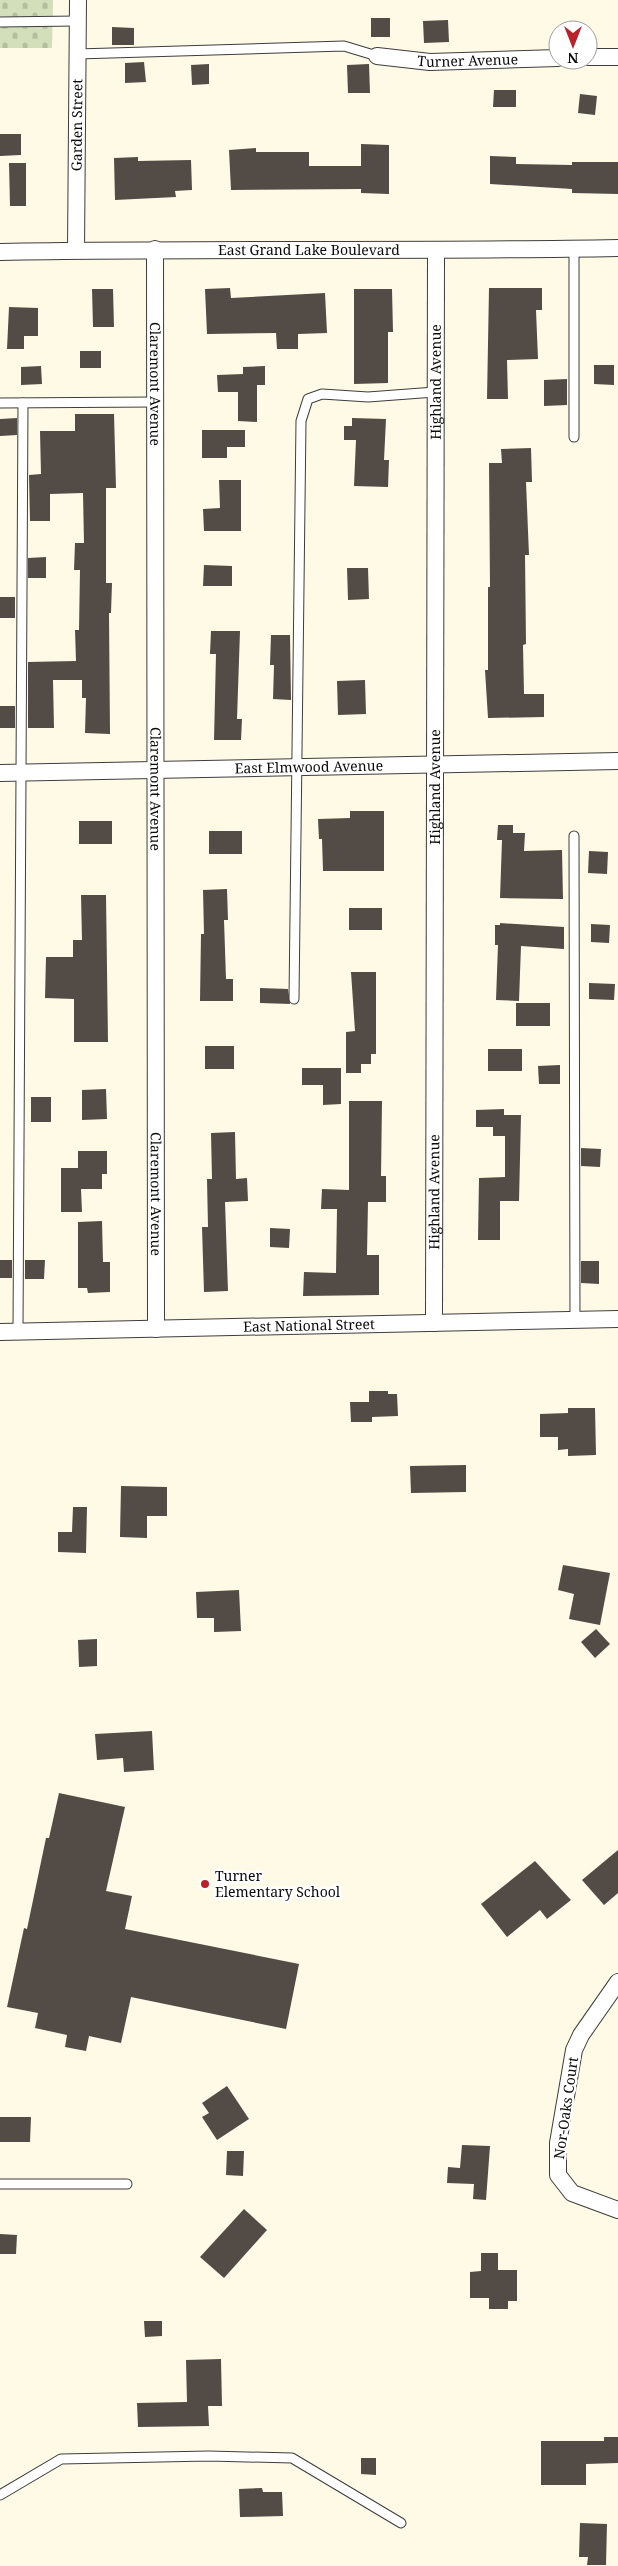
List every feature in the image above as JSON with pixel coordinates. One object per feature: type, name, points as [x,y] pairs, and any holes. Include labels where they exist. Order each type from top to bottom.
[{"type":"street","name":"Garden Street","points":[[76,250],[78,0]]},
{"type":"street","name":"Turner Avenue","points":[[377,56],[430,62],[548,58]]},
{"type":"street","points":[[598,58],[618,57]]},
{"type":"street","name":"East Grand Lake Boulevard","points":[[0,252],[155,249],[436,252],[618,248]]},
{"type":"street","name":"Claremont Avenue","points":[[155,249],[156,1329]]},
{"type":"street","name":"Highland Avenue","points":[[434,1323],[433,764],[436,252]]},
{"type":"street","name":"East Elmwood Avenue","points":[[0,773],[618,761]]},
{"type":"street","name":"East National Street","points":[[0,1332],[618,1319]]},
{"type":"street","name":"Nor-Oaks Court","points":[[618,1982],[581,2035],[574,2050],[558,2142],[558,2175],[572,2193],[618,2210]]},
{"type":"lane","points":[[0,22],[77,21]]},
{"type":"lane","points":[[77,54],[344,46],[377,56]]},
{"type":"lane","points":[[574,249],[574,437]]},
{"type":"lane","points":[[294,999],[301,421],[308,400],[322,394],[368,397],[435,392]]},
{"type":"lane","points":[[0,403],[155,402]]},
{"type":"lane","points":[[18,1331],[23,403]]},
{"type":"lane","points":[[574,836],[575,1320]]},
{"type":"lane","points":[[0,2184],[127,2184]]},
{"type":"lane","points":[[0,2495],[62,2459],[209,2456],[292,2458],[401,2523]]},
{"type":"green space","points":[[0,0],[53,0],[52,48],[0,48]]},
{"type":"building","points":[[371,18],[390,18],[390,37],[371,37]]},
{"type":"building","points":[[448,20],[449,42],[424,43],[423,21]]},
{"type":"building","points":[[112,27],[134,28],[134,45],[112,45]]},
{"type":"building","points":[[144,62],[146,82],[125,83],[125,63]]},
{"type":"building","points":[[209,64],[209,84],[192,85],[191,65]]},
{"type":"building","points":[[369,64],[370,93],[348,93],[347,65]]},
{"type":"building","points":[[494,90],[516,90],[516,107],[493,107]]},
{"type":"building","points":[[580,94],[597,96],[595,115],[578,113]]},
{"type":"building","points":[[0,134],[21,134],[21,155],[0,156]]},
{"type":"building","points":[[361,144],[389,145],[389,194],[361,193],[361,189],[231,190],[229,150],[256,148],[256,152],[309,152],[309,166],[361,166]]},
{"type":"building","points":[[490,156],[516,157],[516,164],[572,165],[572,162],[618,162],[618,194],[572,193],[572,189],[490,184]]},
{"type":"building","points":[[138,157],[138,161],[191,160],[192,190],[175,191],[176,197],[115,200],[114,158]]},
{"type":"building","points":[[9,163],[26,163],[26,206],[10,206]]},
{"type":"building","points":[[230,288],[231,298],[325,293],[327,333],[298,334],[298,349],[277,349],[276,333],[207,334],[205,289]]},
{"type":"building","points":[[489,288],[542,288],[542,310],[536,310],[538,359],[507,360],[508,399],[487,399]]},
{"type":"building","points":[[92,289],[113,289],[114,327],[93,327]]},
{"type":"building","points":[[354,289],[392,289],[393,332],[388,332],[388,383],[354,384]]},
{"type":"building","points":[[9,307],[38,308],[38,336],[24,336],[24,349],[7,349]]},
{"type":"building","points":[[80,351],[101,351],[101,368],[80,368]]},
{"type":"building","points":[[594,365],[614,365],[614,385],[594,384]]},
{"type":"building","points":[[41,366],[42,384],[21,385],[21,367]]},
{"type":"building","points":[[265,366],[265,385],[257,385],[257,422],[238,421],[238,392],[218,392],[217,375],[243,374],[243,367]]},
{"type":"building","points":[[567,379],[567,405],[544,406],[544,380]]},
{"type":"building","points":[[75,414],[114,414],[116,488],[106,488],[106,583],[112,583],[111,613],[109,613],[110,734],[85,733],[86,698],[82,698],[82,680],[53,680],[54,728],[28,728],[28,662],[76,661],[75,630],[79,630],[80,570],[74,570],[75,543],[84,543],[83,493],[50,494],[50,521],[30,521],[29,475],[41,474],[40,431],[75,431]]},
{"type":"building","points":[[17,418],[17,435],[0,436],[0,419]]},
{"type":"building","points":[[352,418],[386,419],[384,460],[389,460],[388,487],[354,486],[356,440],[344,440],[344,426],[352,426]]},
{"type":"building","points":[[202,430],[245,430],[245,447],[227,447],[227,458],[202,458]]},
{"type":"building","points":[[531,448],[532,482],[526,482],[529,555],[525,555],[526,644],[523,645],[524,694],[544,694],[544,717],[488,718],[485,670],[488,670],[488,587],[490,587],[489,463],[502,463],[501,449]]},
{"type":"building","points":[[219,480],[241,480],[241,531],[204,531],[203,509],[220,508]]},
{"type":"building","points":[[46,557],[46,578],[28,578],[28,558]]},
{"type":"building","points":[[204,565],[232,566],[232,586],[203,586]]},
{"type":"building","points":[[347,568],[368,568],[369,599],[348,600]]},
{"type":"building","points":[[0,597],[15,597],[15,618],[0,618]]},
{"type":"building","points":[[211,631],[240,631],[237,719],[242,719],[241,740],[214,740],[216,654],[210,654]]},
{"type":"building","points":[[271,635],[290,635],[291,700],[273,699],[274,665],[270,665]]},
{"type":"building","points":[[365,680],[366,714],[338,715],[337,681]]},
{"type":"building","points":[[0,706],[15,706],[15,728],[0,728]]},
{"type":"building","points":[[350,811],[384,811],[384,871],[323,871],[322,839],[319,839],[318,819],[350,818]]},
{"type":"building","points":[[79,821],[112,821],[112,844],[79,844]]},
{"type":"building","points":[[498,825],[513,825],[513,833],[525,833],[524,851],[562,850],[563,899],[500,898],[502,840],[497,840]]},
{"type":"building","points":[[209,831],[242,831],[242,854],[209,854]]},
{"type":"building","points":[[589,851],[608,852],[607,874],[588,873]]},
{"type":"building","points":[[227,889],[228,920],[224,920],[226,979],[233,979],[233,1001],[200,1001],[201,934],[204,934],[203,890]]},
{"type":"building","points":[[81,895],[106,895],[108,1042],[74,1042],[74,999],[45,998],[46,957],[73,957],[73,940],[82,940]]},
{"type":"building","points":[[349,908],[382,908],[382,930],[349,930]]},
{"type":"building","points":[[500,923],[564,927],[564,949],[521,946],[519,1001],[496,1000],[498,945],[495,945],[495,925],[500,925]]},
{"type":"building","points":[[591,924],[610,925],[609,943],[591,942]]},
{"type":"building","points":[[351,972],[376,972],[376,1054],[371,1054],[371,1064],[361,1064],[361,1073],[346,1073],[346,1032],[355,1031]]},
{"type":"building","points":[[589,983],[615,984],[614,1000],[589,999]]},
{"type":"building","points":[[260,988],[288,989],[290,1004],[260,1003]]},
{"type":"building","points":[[516,1003],[550,1003],[550,1026],[516,1026]]},
{"type":"building","points":[[205,1046],[234,1046],[234,1069],[205,1069]]},
{"type":"building","points":[[488,1049],[522,1049],[522,1071],[488,1071]]},
{"type":"building","points":[[560,1065],[560,1084],[539,1084],[538,1066]]},
{"type":"building","points":[[302,1068],[341,1068],[341,1104],[323,1105],[323,1085],[302,1085]]},
{"type":"building","points":[[106,1089],[107,1119],[82,1120],[82,1090]]},
{"type":"building","points":[[31,1097],[51,1097],[51,1122],[31,1122]]},
{"type":"building","points":[[349,1101],[382,1101],[381,1176],[386,1176],[386,1202],[368,1202],[367,1255],[379,1255],[379,1295],[303,1296],[304,1272],[336,1273],[337,1209],[321,1209],[322,1189],[349,1190]]},
{"type":"building","points":[[504,1109],[504,1115],[521,1115],[519,1201],[500,1201],[500,1240],[478,1240],[479,1178],[505,1177],[505,1136],[493,1136],[493,1127],[476,1127],[476,1110]]},
{"type":"building","points":[[235,1132],[236,1179],[247,1178],[248,1201],[225,1202],[228,1291],[204,1292],[202,1227],[208,1227],[207,1179],[212,1179],[211,1133]]},
{"type":"building","points":[[581,1148],[601,1149],[600,1167],[581,1166]]},
{"type":"building","points":[[78,1151],[107,1151],[107,1174],[102,1174],[102,1189],[81,1189],[82,1212],[61,1212],[61,1168],[78,1168]]},
{"type":"building","points":[[102,1221],[103,1262],[110,1262],[110,1292],[88,1293],[87,1288],[78,1288],[78,1222]]},
{"type":"building","points":[[270,1228],[290,1229],[289,1248],[270,1247]]},
{"type":"building","points":[[0,1260],[12,1260],[12,1278],[0,1278]]},
{"type":"building","points":[[25,1260],[45,1260],[44,1279],[25,1279]]},
{"type":"building","points":[[581,1261],[599,1261],[599,1284],[581,1283]]},
{"type":"building","points":[[369,1391],[388,1391],[388,1394],[397,1394],[398,1416],[372,1417],[372,1422],[351,1422],[350,1402],[369,1402]]},
{"type":"building","points":[[568,1408],[595,1408],[596,1455],[568,1456],[568,1449],[558,1450],[558,1437],[540,1437],[540,1414],[568,1413]]},
{"type":"building","points":[[466,1465],[466,1492],[411,1493],[410,1466]]},
{"type":"building","points":[[121,1486],[167,1487],[167,1516],[147,1516],[147,1538],[120,1537]]},
{"type":"building","points":[[73,1507],[87,1507],[86,1553],[58,1552],[58,1532],[72,1532]]},
{"type":"building","points":[[563,1565],[610,1573],[600,1625],[569,1619],[574,1594],[558,1590]]},
{"type":"building","points":[[239,1590],[241,1631],[214,1632],[214,1618],[197,1618],[196,1592]]},
{"type":"building","points":[[596,1629],[610,1644],[595,1658],[581,1642]]},
{"type":"building","points":[[97,1639],[97,1666],[79,1667],[78,1640]]},
{"type":"building","points":[[152,1731],[154,1770],[124,1772],[123,1758],[97,1760],[95,1734]]},
{"type":"building","points":[[59,1793],[125,1807],[106,1891],[132,1896],[125,1929],[299,1964],[286,2029],[131,1997],[121,2043],[89,2036],[86,2051],[65,2047],[67,2035],[35,2028],[38,2013],[7,2007],[24,1928],[27,1929],[46,1838],[49,1838]]},
{"type":"building","points":[[618,1850],[618,1893],[604,1905],[582,1880]]},
{"type":"building","points":[[535,1861],[571,1900],[547,1919],[540,1910],[507,1937],[481,1904]]},
{"type":"building","points":[[227,2086],[249,2119],[217,2140],[202,2117],[209,2113],[202,2103]]},
{"type":"building","points":[[0,2117],[31,2117],[30,2142],[0,2142]]},
{"type":"building","points":[[462,2145],[490,2146],[486,2200],[473,2199],[474,2184],[447,2183],[448,2167],[460,2168]]},
{"type":"building","points":[[227,2151],[244,2151],[243,2176],[226,2175]]},
{"type":"building","points":[[244,2209],[267,2230],[224,2278],[200,2257]]},
{"type":"building","points":[[0,2234],[17,2235],[16,2254],[0,2254]]},
{"type":"building","points":[[481,2253],[498,2253],[498,2270],[517,2270],[517,2301],[508,2301],[508,2309],[489,2309],[489,2298],[470,2298],[470,2272],[481,2271]]},
{"type":"building","points":[[144,2321],[162,2321],[162,2336],[145,2337]]},
{"type":"building","points":[[221,2359],[222,2406],[208,2406],[209,2426],[138,2427],[137,2403],[187,2402],[186,2360]]},
{"type":"building","points":[[604,2437],[618,2437],[618,2463],[586,2464],[586,2485],[541,2485],[541,2441],[604,2441]]},
{"type":"building","points":[[361,2458],[376,2458],[376,2475],[361,2474]]},
{"type":"building","points":[[262,2488],[263,2492],[282,2492],[283,2516],[240,2517],[239,2489]]},
{"type":"building","points":[[580,2523],[607,2524],[606,2565],[587,2565],[588,2557],[579,2557]]},
{"type":"place","name":"Turner Elementary School","points":[[205,1884]]}]
